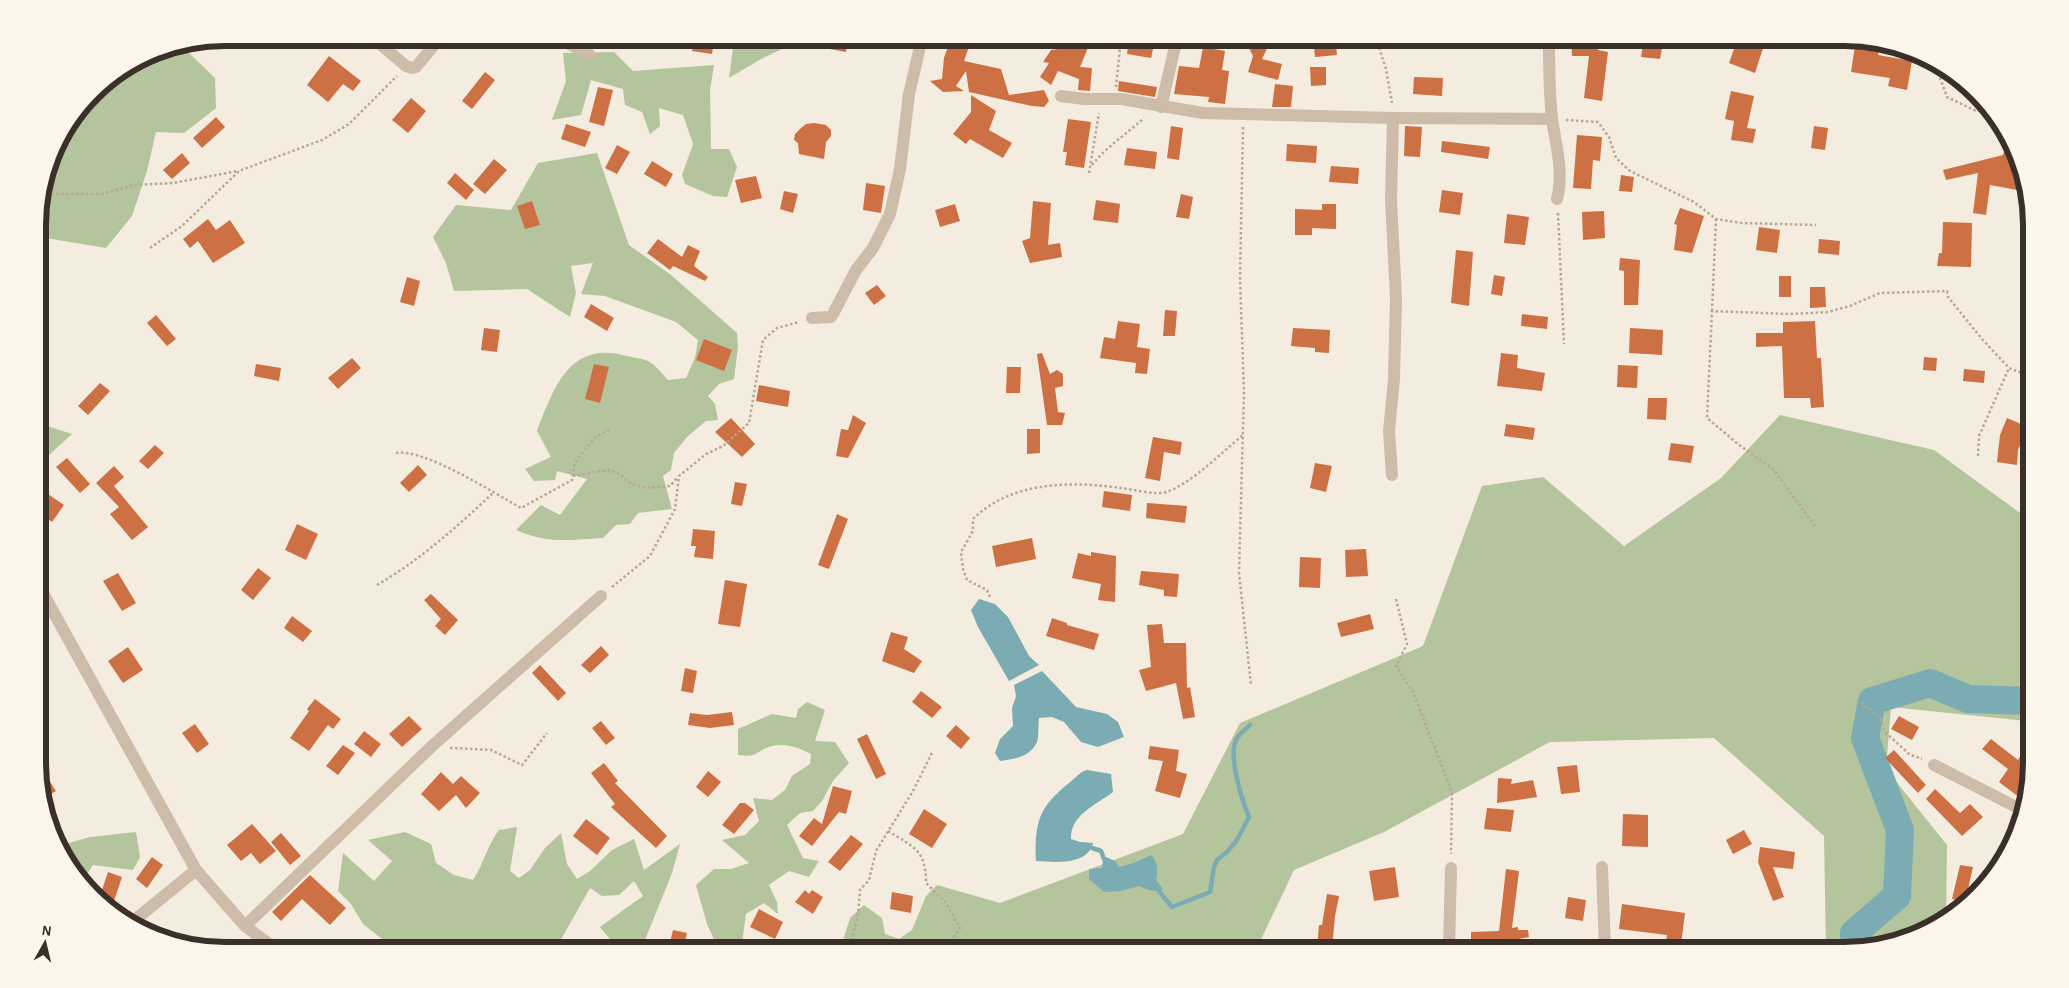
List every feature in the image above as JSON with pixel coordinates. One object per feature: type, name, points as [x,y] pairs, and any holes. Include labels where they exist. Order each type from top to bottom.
[{"type":"street","points":[[382,46],[406,66],[412,68],[416,67],[433,46]]},
{"type":"street","points":[[573,46],[590,54]]},
{"type":"street","points":[[812,318],[831,317],[856,270],[873,248],[888,219],[900,169],[909,94],[920,46]]},
{"type":"street","points":[[1157,106],[1175,46]]},
{"type":"street","points":[[1549,46],[1552,119],[1559,158],[1560,189],[1557,199]]},
{"type":"street","points":[[1061,96],[1108,99],[1203,113],[1392,118],[1552,119]]},
{"type":"street","points":[[1392,118],[1391,200],[1396,298],[1394,379],[1388,430],[1392,475]]},
{"type":"street","points":[[245,926],[430,747],[601,596]]},
{"type":"street","points":[[46,599],[196,870],[245,926],[266,942]]},
{"type":"street","points":[[1934,764],[2017,808]]},
{"type":"street","points":[[1602,867],[1605,942]]},
{"type":"street","points":[[1449,942],[1451,868]]},
{"type":"street","points":[[137,918],[196,870]]},
{"type":"path","points":[[1379,46],[1392,96],[1392,118]]},
{"type":"path","points":[[1089,173],[1092,165],[1096,122],[1108,99],[1120,48]]},
{"type":"path","points":[[49,194],[101,194],[135,185],[173,183],[239,170],[322,140],[349,124],[406,66]]},
{"type":"path","points":[[1938,73],[1947,97],[1974,110],[1981,111]]},
{"type":"path","points":[[1092,165],[1108,147],[1157,106]]},
{"type":"path","points":[[1243,113],[1240,278],[1244,392],[1239,572],[1251,684]]},
{"type":"path","points":[[1552,119],[1598,122],[1609,137],[1616,158],[1630,171],[1694,202],[1716,220],[1742,223],[1816,225]]},
{"type":"path","points":[[150,248],[182,226],[239,170]]},
{"type":"path","points":[[1557,199],[1564,344]]},
{"type":"path","points":[[1716,220],[1707,418],[1738,444],[1773,469],[1815,526]]},
{"type":"path","points":[[1712,311],[1789,314],[1828,312],[1850,306],[1880,293],[1947,291],[1948,296],[1982,339],[2009,368],[2023,373]]},
{"type":"path","points":[[573,476],[608,470],[620,474],[631,484],[647,488],[670,486],[706,454],[723,446],[748,423],[763,340],[777,328],[812,318]]},
{"type":"path","points":[[1978,456],[1979,436],[2009,368]]},
{"type":"path","points":[[396,452],[406,451],[453,470],[521,508],[572,480],[575,462],[594,438],[610,429]]},
{"type":"path","points":[[990,597],[987,590],[967,580],[961,552],[972,532],[973,519],[982,510],[1004,498],[1044,486],[1086,484],[1165,493],[1185,482],[1243,435]]},
{"type":"path","points":[[601,596],[650,556],[675,509],[679,476]]},
{"type":"path","points":[[377,585],[393,576],[424,552],[466,518],[494,492]]},
{"type":"path","points":[[1396,599],[1407,644],[1396,666],[1413,692],[1452,792],[1451,868]]},
{"type":"path","points":[[1861,703],[1880,717],[1885,732],[1909,754],[1934,764]]},
{"type":"path","points":[[430,747],[491,750],[522,765],[547,733]]},
{"type":"path","points":[[851,942],[858,915],[860,890],[869,880],[876,851],[913,791],[933,751]]},
{"type":"path","points":[[888,831],[917,849],[926,867],[926,883],[946,903],[960,928],[954,937],[954,942]]},
{"type":"green space","points":[[783,46],[782,49],[729,78],[733,47]]},
{"type":"green space","points":[[186,51],[215,78],[216,108],[184,133],[156,132],[147,171],[132,216],[106,248],[46,238],[50,190],[60,157],[70,136],[83,116],[116,83],[146,65]]},
{"type":"green space","points":[[614,52],[633,71],[714,65],[710,90],[711,149],[729,149],[737,167],[727,197],[713,196],[685,184],[682,175],[693,144],[683,115],[659,108],[660,126],[650,134],[642,112],[625,105],[623,89],[591,80],[581,115],[552,120],[566,81],[563,53]]},
{"type":"green space","points":[[597,153],[629,245],[671,275],[737,333],[738,347],[734,379],[719,384],[708,396],[715,404],[718,420],[706,421],[687,437],[674,453],[671,470],[663,476],[672,509],[638,513],[630,524],[616,525],[603,538],[549,539],[516,530],[541,505],[560,515],[587,479],[557,471],[555,480],[534,481],[525,469],[551,457],[537,431],[549,400],[565,373],[576,363],[588,356],[604,353],[648,361],[668,380],[686,378],[695,358],[698,340],[676,322],[605,296],[581,294],[593,263],[571,266],[576,293],[570,317],[527,289],[454,291],[446,263],[433,237],[456,205],[511,210],[538,163]]},
{"type":"green space","points":[[1780,415],[1934,450],[2023,515],[2023,721],[1891,707],[1886,769],[1947,845],[1946,910],[1933,918],[1890,936],[1867,940],[1826,942],[1824,836],[1714,738],[1550,742],[1384,832],[1294,870],[1260,942],[842,942],[850,918],[864,905],[882,918],[885,934],[899,939],[912,930],[926,896],[937,885],[1000,903],[1183,834],[1240,723],[1423,646],[1482,486],[1543,477],[1624,546],[1721,478]]},
{"type":"green space","points":[[46,426],[72,434],[46,458]]},
{"type":"green space","points":[[807,702],[825,710],[815,741],[835,742],[849,763],[833,781],[822,801],[813,811],[800,813],[787,825],[803,858],[819,861],[809,877],[789,871],[769,885],[777,902],[778,914],[764,903],[746,914],[742,942],[715,942],[707,924],[696,885],[714,869],[731,869],[749,863],[722,840],[745,835],[759,821],[753,798],[772,800],[785,790],[792,776],[810,764],[811,754],[788,746],[777,745],[754,755],[738,755],[738,729],[772,714],[796,718],[798,709]]},
{"type":"green space","points":[[517,827],[510,871],[519,878],[530,870],[545,848],[561,833],[567,864],[577,879],[590,871],[612,850],[634,839],[644,870],[680,844],[672,873],[644,942],[612,942],[600,927],[643,896],[634,881],[619,895],[602,896],[590,888],[560,942],[386,942],[363,924],[351,904],[338,891],[343,853],[374,881],[392,861],[368,840],[405,832],[431,844],[436,863],[454,875],[473,880],[491,842],[499,830]]},
{"type":"green space","points":[[136,832],[140,857],[133,870],[93,865],[86,876],[66,844],[90,837]]},
{"type":"water","points":[[979,599],[995,604],[1008,617],[1029,656],[1039,665],[1009,681],[978,627],[971,610]]},
{"type":"water","points":[[1042,671],[1076,707],[1107,714],[1118,722],[1124,737],[1098,747],[1081,742],[1064,722],[1052,717],[1039,718],[1038,740],[1034,747],[1022,756],[1000,761],[995,753],[1000,739],[1013,726],[1012,708],[1016,696],[1014,685]]},
{"type":"water","points":[[1087,770],[1111,774],[1113,792],[1085,811],[1075,823],[1071,839],[1093,843],[1090,850],[1084,856],[1069,861],[1036,861],[1037,830],[1044,809],[1059,792],[1082,772]]},
{"type":"water","points":[[1151,855],[1157,866],[1156,880],[1163,889],[1154,891],[1139,886],[1121,891],[1104,892],[1089,879],[1089,869],[1102,868],[1103,860],[1106,857],[1115,861],[1119,867],[1134,863]]},
{"type":"building","points":[[693,46],[713,46],[712,54],[692,51]]},
{"type":"building","points":[[813,46],[847,46],[846,52]]},
{"type":"building","points":[[948,46],[969,46],[964,61],[1001,69],[1009,95],[1044,90],[1049,101],[1044,107],[1032,106],[969,92],[966,71],[956,86],[964,91],[943,92],[930,81],[942,79],[944,58]]},
{"type":"building","points":[[1060,46],[1089,46],[1080,67],[1092,68],[1090,91],[1078,90],[1079,79],[1058,71],[1051,85],[1040,77],[1049,63],[1043,62],[1051,50],[1058,49]]},
{"type":"building","points":[[1128,46],[1154,46],[1151,58],[1127,54]]},
{"type":"building","points":[[1248,46],[1268,46],[1262,59],[1282,64],[1278,80],[1248,72],[1253,56]]},
{"type":"building","points":[[1314,46],[1336,46],[1337,55],[1315,57]]},
{"type":"building","points":[[1571,46],[1598,46],[1598,50],[1608,52],[1602,101],[1584,98],[1589,56],[1572,56]]},
{"type":"building","points":[[1643,46],[1662,46],[1660,59],[1641,57]]},
{"type":"building","points":[[1735,46],[1764,46],[1755,73],[1729,63]]},
{"type":"building","points":[[1203,47],[1225,51],[1222,70],[1229,71],[1225,104],[1208,102],[1209,97],[1174,94],[1179,66],[1199,68]]},
{"type":"building","points":[[1855,47],[1879,50],[1878,55],[1912,61],[1907,90],[1888,86],[1890,78],[1851,72]]},
{"type":"building","points":[[329,56],[361,81],[353,91],[343,84],[328,102],[307,85]]},
{"type":"building","points":[[1310,67],[1326,67],[1326,85],[1311,86]]},
{"type":"building","points":[[485,72],[495,80],[472,109],[462,101]]},
{"type":"building","points":[[1414,77],[1443,78],[1442,96],[1413,94]]},
{"type":"building","points":[[1119,81],[1157,87],[1155,97],[1118,91]]},
{"type":"building","points":[[1275,84],[1293,86],[1291,107],[1272,107]]},
{"type":"building","points":[[598,87],[613,90],[604,126],[589,122]]},
{"type":"building","points":[[1731,91],[1754,96],[1747,128],[1756,129],[1753,143],[1731,140],[1734,121],[1725,119]]},
{"type":"building","points":[[971,95],[996,111],[989,130],[1012,143],[1003,158],[970,139],[966,144],[953,134],[971,112]]},
{"type":"building","points":[[411,98],[426,111],[408,133],[392,120]]},
{"type":"building","points":[[216,117],[225,127],[202,148],[193,138]]},
{"type":"building","points":[[1068,119],[1091,122],[1084,168],[1065,165],[1067,152],[1063,152]]},
{"type":"building","points":[[566,124],[591,132],[585,147],[561,139]]},
{"type":"building","points":[[806,124],[826,125],[831,130],[831,136],[826,142],[824,159],[799,154],[798,143],[794,140],[795,134],[800,129]]},
{"type":"building","points":[[1171,126],[1183,128],[1179,160],[1167,158]]},
{"type":"building","points":[[1405,126],[1422,127],[1420,157],[1404,156]]},
{"type":"building","points":[[1814,126],[1828,128],[1825,150],[1811,148]]},
{"type":"building","points":[[1577,135],[1602,137],[1600,161],[1593,160],[1591,189],[1573,188]]},
{"type":"building","points":[[1442,141],[1490,147],[1488,159],[1441,152]]},
{"type":"building","points":[[1287,144],[1317,146],[1316,163],[1286,161]]},
{"type":"building","points":[[617,145],[630,152],[617,174],[605,168]]},
{"type":"building","points":[[1127,148],[1157,152],[1155,169],[1124,165]]},
{"type":"building","points":[[2004,151],[2006,151],[2017,179],[2019,190],[1990,185],[1986,215],[1973,213],[1978,173],[1946,180],[1943,170],[2003,155]]},
{"type":"building","points":[[182,153],[190,163],[172,179],[163,170]]},
{"type":"building","points":[[494,159],[507,170],[485,194],[473,184]]},
{"type":"building","points":[[652,161],[673,174],[666,187],[644,174]]},
{"type":"building","points":[[1331,166],[1359,168],[1358,184],[1329,182]]},
{"type":"building","points":[[455,173],[474,190],[466,200],[447,183]]},
{"type":"building","points":[[1621,175],[1634,177],[1632,192],[1619,191]]},
{"type":"building","points":[[756,176],[762,198],[741,203],[735,180]]},
{"type":"building","points":[[866,183],[885,186],[881,213],[863,210]]},
{"type":"building","points":[[1442,190],[1463,193],[1460,215],[1439,212]]},
{"type":"building","points":[[784,191],[798,194],[793,213],[780,209]]},
{"type":"building","points":[[1181,194],[1193,197],[1189,219],[1176,217]]},
{"type":"building","points":[[1096,200],[1120,204],[1118,223],[1093,220]]},
{"type":"building","points":[[532,201],[540,225],[525,229],[517,206]]},
{"type":"building","points":[[1033,201],[1051,203],[1048,245],[1060,243],[1062,257],[1030,263],[1022,241],[1030,238]]},
{"type":"building","points":[[955,204],[960,221],[940,227],[935,210]]},
{"type":"building","points":[[1322,204],[1336,204],[1336,229],[1312,228],[1312,235],[1295,235],[1295,209],[1322,210]]},
{"type":"building","points":[[1680,208],[1704,216],[1692,253],[1674,250],[1677,225],[1674,224]]},
{"type":"building","points":[[1604,211],[1605,238],[1583,240],[1582,212]]},
{"type":"building","points":[[1507,214],[1529,217],[1525,245],[1504,243]]},
{"type":"building","points":[[208,219],[216,230],[230,220],[245,243],[213,263],[198,241],[190,248],[183,239]]},
{"type":"building","points":[[1943,222],[1972,223],[1971,267],[1937,266],[1939,253],[1942,253]]},
{"type":"building","points":[[1759,227],[1780,230],[1777,253],[1756,250]]},
{"type":"building","points":[[658,239],[682,257],[688,245],[700,251],[694,266],[708,277],[705,281],[673,266],[670,270],[647,253]]},
{"type":"building","points":[[1819,239],[1840,241],[1839,255],[1818,253]]},
{"type":"building","points":[[1456,250],[1473,252],[1469,306],[1451,303]]},
{"type":"building","points":[[1620,258],[1640,260],[1638,305],[1624,305],[1624,271],[1619,270]]},
{"type":"building","points":[[1494,275],[1505,277],[1502,296],[1491,294]]},
{"type":"building","points":[[1779,276],[1791,276],[1791,297],[1779,297]]},
{"type":"building","points":[[407,277],[420,281],[414,306],[400,302]]},
{"type":"building","points":[[877,285],[886,296],[874,305],[865,293]]},
{"type":"building","points":[[1810,287],[1825,287],[1826,307],[1810,308]]},
{"type":"building","points":[[591,304],[614,318],[607,331],[584,317]]},
{"type":"building","points":[[1165,310],[1177,311],[1175,336],[1163,336]]},
{"type":"building","points":[[1522,314],[1548,317],[1547,329],[1521,326]]},
{"type":"building","points":[[156,315],[176,339],[167,346],[147,323]]},
{"type":"building","points":[[1118,321],[1140,324],[1137,347],[1150,349],[1147,374],[1135,373],[1136,363],[1100,358],[1104,337],[1115,339]]},
{"type":"building","points":[[1815,321],[1817,358],[1821,358],[1824,407],[1811,408],[1810,398],[1784,398],[1782,346],[1756,347],[1756,333],[1783,333],[1783,322]]},
{"type":"building","points":[[484,328],[500,330],[497,352],[481,350]]},
{"type":"building","points":[[1293,328],[1330,330],[1329,353],[1315,352],[1315,348],[1291,346]]},
{"type":"building","points":[[1630,328],[1663,330],[1662,355],[1629,353]]},
{"type":"building","points":[[704,339],[732,350],[724,371],[696,360]]},
{"type":"building","points":[[1042,353],[1050,374],[1057,370],[1063,374],[1063,386],[1055,388],[1058,412],[1065,413],[1062,425],[1047,425],[1037,354]]},
{"type":"building","points":[[1501,353],[1518,355],[1517,368],[1545,373],[1542,391],[1497,386]]},
{"type":"building","points":[[1924,357],[1937,358],[1936,371],[1923,370]]},
{"type":"building","points":[[352,358],[361,368],[338,389],[328,378]]},
{"type":"building","points":[[256,364],[281,368],[279,381],[254,376]]},
{"type":"building","points":[[594,364],[609,367],[600,403],[585,399]]},
{"type":"building","points":[[1618,365],[1638,366],[1637,388],[1617,387]]},
{"type":"building","points":[[1007,367],[1021,367],[1020,393],[1006,393]]},
{"type":"building","points":[[1964,369],[1985,371],[1984,383],[1963,381]]},
{"type":"building","points":[[100,383],[110,391],[88,415],[78,406]]},
{"type":"building","points":[[759,385],[790,391],[788,407],[756,401]]},
{"type":"building","points":[[1648,398],[1667,398],[1666,420],[1647,419]]},
{"type":"building","points":[[853,415],[866,423],[848,458],[836,456],[841,429],[848,430]]},
{"type":"building","points":[[731,418],[755,444],[742,457],[715,432]]},
{"type":"building","points":[[2007,418],[2023,425],[2023,438],[2018,450],[2017,465],[1997,462],[2000,435]]},
{"type":"building","points":[[1506,424],[1535,428],[1533,440],[1504,436]]},
{"type":"building","points":[[1027,429],[1040,429],[1040,453],[1027,454]]},
{"type":"building","points":[[1153,437],[1182,442],[1180,455],[1164,452],[1160,481],[1145,478]]},
{"type":"building","points":[[1671,443],[1694,446],[1691,463],[1668,460]]},
{"type":"building","points":[[155,445],[164,453],[148,469],[139,461]]},
{"type":"building","points":[[67,458],[90,484],[80,493],[56,467]]},
{"type":"building","points":[[1315,463],[1332,466],[1326,492],[1310,488]]},
{"type":"building","points":[[418,465],[427,475],[409,492],[400,483]]},
{"type":"building","points":[[114,466],[124,477],[114,486],[148,527],[132,540],[110,514],[119,507],[96,483]]},
{"type":"building","points":[[735,482],[747,484],[742,506],[731,504]]},
{"type":"building","points":[[1104,491],[1132,495],[1130,511],[1102,507]]},
{"type":"building","points":[[46,493],[64,505],[52,522],[46,517]]},
{"type":"building","points":[[1147,503],[1187,506],[1185,523],[1146,518]]},
{"type":"building","points":[[837,514],[848,519],[829,569],[818,565]]},
{"type":"building","points":[[297,524],[318,534],[306,560],[285,550]]},
{"type":"building","points":[[693,529],[715,531],[713,559],[694,557],[696,546],[691,546]]},
{"type":"building","points":[[1032,538],[1036,559],[996,567],[992,546]]},
{"type":"building","points":[[1366,549],[1368,576],[1346,577],[1345,550]]},
{"type":"building","points":[[1091,552],[1116,556],[1115,602],[1098,600],[1101,584],[1072,578],[1078,553],[1091,556]]},
{"type":"building","points":[[1300,557],[1321,558],[1320,588],[1299,587]]},
{"type":"building","points":[[258,568],[271,578],[253,600],[241,590]]},
{"type":"building","points":[[1141,571],[1179,574],[1177,597],[1164,596],[1164,590],[1139,585]]},
{"type":"building","points":[[118,573],[136,603],[122,611],[103,581]]},
{"type":"building","points":[[725,580],[747,584],[740,627],[718,624]]},
{"type":"building","points":[[431,594],[458,620],[445,635],[435,626],[441,619],[424,600]]},
{"type":"building","points":[[1370,614],[1374,629],[1341,637],[1337,623]]},
{"type":"building","points":[[292,616],[312,631],[303,642],[284,628]]},
{"type":"building","points":[[1052,618],[1067,623],[1067,625],[1099,634],[1094,650],[1046,636]]},
{"type":"building","points":[[1162,624],[1164,643],[1186,643],[1187,688],[1190,687],[1195,717],[1183,719],[1176,683],[1146,691],[1139,670],[1151,667],[1147,625]]},
{"type":"building","points":[[891,632],[908,637],[904,649],[922,661],[914,673],[882,661]]},
{"type":"building","points":[[601,646],[609,655],[590,673],[581,665]]},
{"type":"building","points":[[128,647],[143,670],[123,683],[108,661]]},
{"type":"building","points":[[540,665],[566,693],[558,701],[532,673]]},
{"type":"building","points":[[685,668],[697,671],[693,693],[681,691]]},
{"type":"building","points":[[921,691],[942,707],[932,718],[912,702]]},
{"type":"building","points":[[315,699],[341,719],[333,729],[328,725],[309,751],[290,738]]},
{"type":"building","points":[[732,712],[734,725],[710,728],[688,725],[690,713],[707,715]]},
{"type":"building","points":[[409,716],[422,729],[402,747],[389,734]]},
{"type":"building","points":[[1899,716],[1919,727],[1912,740],[1891,729]]},
{"type":"building","points":[[601,721],[615,738],[606,745],[592,728]]},
{"type":"building","points":[[195,724],[209,744],[197,753],[182,733]]},
{"type":"building","points":[[956,725],[970,738],[961,749],[946,736]]},
{"type":"building","points":[[364,731],[381,744],[371,757],[354,744]]},
{"type":"building","points":[[867,734],[886,774],[876,779],[857,739]]},
{"type":"building","points":[[1991,739],[2018,760],[2023,752],[2019,797],[1999,782],[2008,769],[1982,749]]},
{"type":"building","points":[[343,745],[355,753],[338,775],[326,766]]},
{"type":"building","points":[[1150,746],[1179,750],[1176,771],[1187,774],[1180,798],[1155,791],[1163,761],[1148,759]]},
{"type":"building","points":[[1894,750],[1926,785],[1918,793],[1885,758]]},
{"type":"building","points":[[604,763],[618,781],[615,783],[667,836],[656,848],[611,807],[615,804],[591,773]]},
{"type":"building","points":[[1577,765],[1580,792],[1561,794],[1557,767]]},
{"type":"building","points":[[708,771],[721,782],[708,797],[696,787]]},
{"type":"building","points":[[441,772],[453,784],[461,776],[480,793],[466,808],[456,795],[439,811],[421,794]]},
{"type":"building","points":[[47,778],[56,791],[49,795]]},
{"type":"building","points":[[1498,778],[1512,779],[1511,784],[1533,780],[1537,797],[1497,803]]},
{"type":"building","points":[[833,786],[852,791],[846,814],[839,812],[812,846],[799,836],[814,818],[822,824]]},
{"type":"building","points":[[1935,789],[1960,813],[1970,804],[1983,817],[1962,836],[1926,799]]},
{"type":"building","points":[[740,803],[745,803],[754,810],[734,834],[722,825]]},
{"type":"building","points":[[1487,808],[1514,810],[1511,832],[1484,829]]},
{"type":"building","points":[[924,809],[947,824],[932,848],[909,834]]},
{"type":"building","points":[[1623,814],[1648,815],[1648,847],[1622,846]]},
{"type":"building","points":[[586,819],[610,838],[597,855],[573,836]]},
{"type":"building","points":[[252,824],[276,851],[260,864],[251,853],[241,861],[227,845]]},
{"type":"building","points":[[1744,830],[1752,844],[1733,854],[1726,840]]},
{"type":"building","points":[[281,833],[301,856],[290,865],[271,842]]},
{"type":"building","points":[[851,835],[863,844],[840,871],[828,862]]},
{"type":"building","points":[[1760,847],[1795,852],[1793,869],[1773,867],[1784,897],[1773,901],[1758,862]]},
{"type":"building","points":[[152,857],[163,865],[147,888],[136,879]]},
{"type":"building","points":[[1960,865],[1973,867],[1967,892],[1958,900],[1952,899]]},
{"type":"building","points":[[1395,867],[1399,897],[1374,901],[1369,871]]},
{"type":"building","points":[[1506,869],[1519,871],[1512,928],[1518,927],[1518,930],[1528,930],[1529,937],[1503,942],[1471,942],[1471,932],[1499,931]]},
{"type":"building","points":[[108,872],[122,877],[113,903],[102,892]]},
{"type":"building","points":[[310,875],[346,908],[330,925],[302,899],[281,921],[272,912]]},
{"type":"building","points":[[805,890],[809,894],[812,890],[823,897],[813,914],[795,902]]},
{"type":"building","points":[[892,892],[913,896],[911,913],[890,909]]},
{"type":"building","points":[[1327,894],[1339,896],[1333,942],[1318,942],[1319,925],[1322,925]]},
{"type":"building","points":[[1568,897],[1586,900],[1583,921],[1565,918]]},
{"type":"building","points":[[1622,904],[1685,913],[1681,942],[1666,942],[1667,935],[1619,929]]},
{"type":"building","points":[[759,909],[783,922],[775,939],[750,927]]},
{"type":"building","points":[[673,930],[687,933],[685,942],[670,942]]},
{"type":"waterway","points":[[1854,941],[1854,933],[1897,896],[1900,830],[1865,738],[1872,701],[1930,683],[1968,699],[2023,701]]},
{"type":"waterway","points":[[1159,891],[1172,907],[1210,892],[1217,860],[1237,840],[1249,817],[1235,767],[1234,747],[1240,734],[1250,725]]},
{"type":"waterway","points":[[1092,848],[1101,851],[1104,859]]}]
